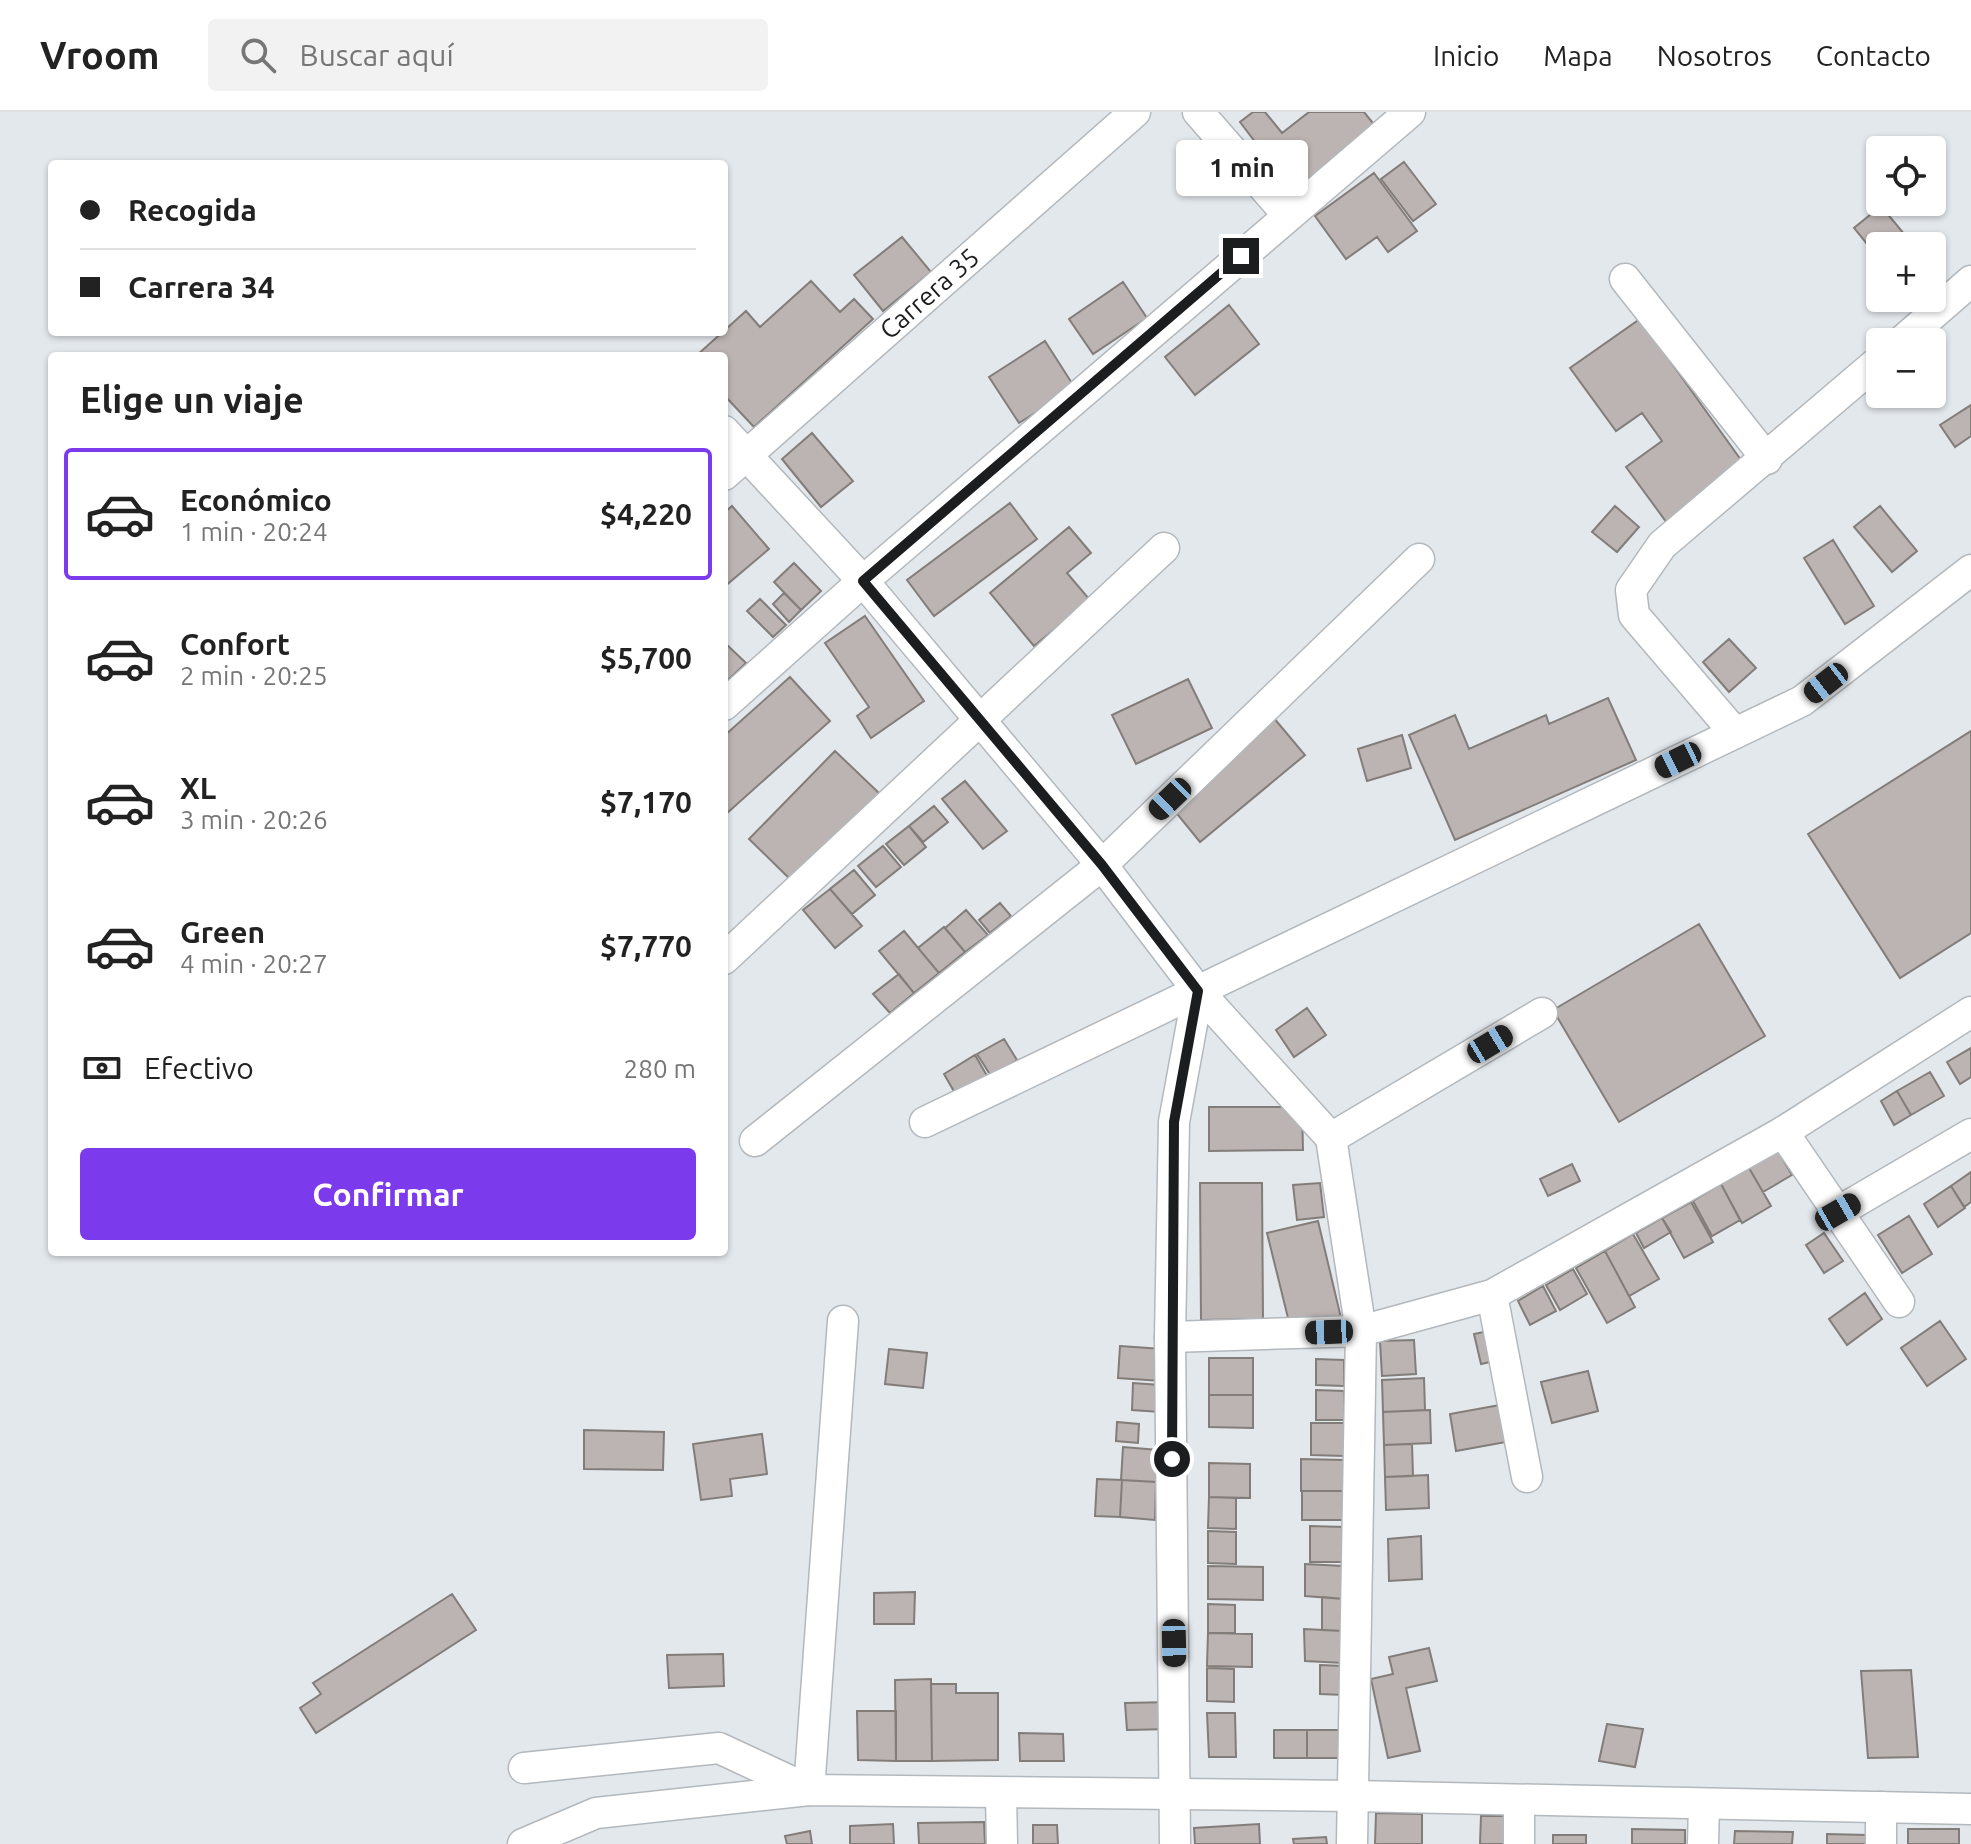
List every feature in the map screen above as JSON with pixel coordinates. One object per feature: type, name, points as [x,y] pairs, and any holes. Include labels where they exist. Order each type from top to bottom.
[{"type":"street","name":"Carrera 35","points":[[735,466],[1135,112]]},
{"type":"street","points":[[1198,112],[1288,215]]},
{"type":"street","points":[[728,701],[863,581],[1410,112]]},
{"type":"street","points":[[1625,279],[1767,459]]},
{"type":"street","points":[[1917,328],[1971,281]]},
{"type":"street","points":[[1735,733],[1634,615],[1631,590],[1662,545],[1866,372]]},
{"type":"street","points":[[728,444],[735,466],[863,581],[1102,865],[1198,991],[1331,1138],[1361,1331],[1352,1844]]},
{"type":"street","points":[[728,955],[1164,548]]},
{"type":"street","points":[[755,1141],[1102,865],[1419,559]]},
{"type":"street","points":[[925,1122],[1802,701],[1971,570]]},
{"type":"street","points":[[1175,1844],[1170,1337],[1174,1122],[1198,991]]},
{"type":"street","points":[[1170,1337],[1361,1331],[1492,1295],[1783,1132],[1971,1012]]},
{"type":"street","points":[[1331,1138],[1542,1013]]},
{"type":"street","points":[[1783,1132],[1899,1302]]},
{"type":"street","points":[[1838,1212],[1971,1134]]},
{"type":"street","points":[[1492,1295],[1527,1477]]},
{"type":"street","points":[[809,1790],[843,1321]]},
{"type":"street","points":[[524,1768],[719,1748],[809,1790]]},
{"type":"street","points":[[523,1844],[596,1813],[809,1790],[1353,1796],[1519,1802],[1971,1809]]},
{"type":"street","points":[[1001,1793],[1002,1844]]},
{"type":"street","points":[[1519,1802],[1519,1844]]},
{"type":"street","points":[[1703,1844],[1704,1805]]},
{"type":"street","points":[[1881,1807],[1881,1844]]},
{"type":"building","points":[[1253,112],[1265,112],[1282,133],[1309,112],[1364,112],[1377,128],[1293,192],[1240,122]]},
{"type":"building","points":[[1404,162],[1436,204],[1413,221],[1381,179]]},
{"type":"building","points":[[1374,173],[1417,231],[1388,252],[1377,237],[1346,259],[1315,216]]},
{"type":"building","points":[[1869,216],[1889,216],[1902,232],[1866,232],[1866,243],[1854,228]]},
{"type":"building","points":[[902,237],[931,272],[883,311],[854,275]]},
{"type":"building","points":[[811,281],[840,312],[854,299],[873,319],[754,427],[728,399],[728,352],[700,352],[718,336],[728,336],[728,327],[746,311],[760,327]]},
{"type":"building","points":[[1123,282],[1147,318],[1093,354],[1069,319]]},
{"type":"building","points":[[1229,305],[1259,344],[1195,395],[1165,357]]},
{"type":"building","points":[[1640,319],[1746,467],[1667,523],[1626,467],[1662,441],[1642,413],[1616,431],[1570,368]]},
{"type":"building","points":[[1045,341],[1075,388],[1019,423],[989,377]]},
{"type":"building","points":[[1971,405],[1971,436],[1955,447],[1940,425]]},
{"type":"building","points":[[812,433],[853,481],[821,507],[782,459]]},
{"type":"building","points":[[1010,503],[1037,539],[934,616],[907,580]]},
{"type":"building","points":[[732,506],[769,549],[728,584],[728,510]]},
{"type":"building","points":[[1615,506],[1639,527],[1617,552],[1592,532]]},
{"type":"building","points":[[1880,506],[1917,551],[1892,572],[1854,527]]},
{"type":"building","points":[[1069,527],[1091,553],[1067,573],[1090,600],[1034,646],[990,593]]},
{"type":"building","points":[[1833,540],[1874,606],[1845,624],[1804,558]]},
{"type":"building","points":[[794,563],[821,591],[801,610],[774,582]]},
{"type":"building","points":[[784,593],[801,610],[789,622],[773,604]]},
{"type":"building","points":[[760,599],[786,625],[773,637],[747,611]]},
{"type":"building","points":[[865,616],[924,701],[871,738],[857,716],[869,707],[825,643]]},
{"type":"building","points":[[1729,639],[1756,668],[1729,692],[1703,662]]},
{"type":"building","points":[[728,646],[746,663],[728,680]]},
{"type":"building","points":[[790,677],[830,721],[728,812],[728,732]]},
{"type":"building","points":[[1188,679],[1212,728],[1136,764],[1112,715]]},
{"type":"building","points":[[1608,698],[1636,760],[1455,840],[1409,735],[1455,715],[1469,749],[1546,715],[1549,724]]},
{"type":"building","points":[[1273,717],[1305,755],[1200,842],[1169,804]]},
{"type":"building","points":[[1971,731],[1971,933],[1900,978],[1808,834]]},
{"type":"building","points":[[1402,735],[1411,768],[1367,781],[1358,749]]},
{"type":"building","points":[[835,751],[880,794],[794,883],[749,839]]},
{"type":"building","points":[[965,781],[1007,831],[983,849],[942,799]]},
{"type":"building","points":[[934,806],[948,822],[923,842],[909,826]]},
{"type":"building","points":[[909,826],[926,847],[904,865],[886,844]]},
{"type":"building","points":[[883,846],[901,867],[876,887],[858,866]]},
{"type":"building","points":[[854,870],[875,895],[852,914],[830,889]]},
{"type":"building","points":[[830,889],[862,926],[835,948],[803,910]]},
{"type":"building","points":[[1000,903],[1011,916],[990,933],[979,920]]},
{"type":"building","points":[[966,910],[988,935],[965,952],[945,928]]},
{"type":"building","points":[[1699,924],[1765,1036],[1619,1122],[1553,1010]]},
{"type":"building","points":[[944,927],[965,952],[939,973],[918,948]]},
{"type":"building","points":[[904,931],[939,973],[914,993],[879,951]]},
{"type":"building","points":[[899,974],[914,993],[890,1013],[873,994]]},
{"type":"building","points":[[1307,1008],[1326,1035],[1294,1057],[1276,1030]]},
{"type":"building","points":[[1004,1039],[1017,1060],[991,1076],[977,1054]]},
{"type":"building","points":[[1971,1048],[1971,1077],[1960,1084],[1947,1062]]},
{"type":"building","points":[[975,1055],[990,1081],[959,1100],[944,1074]]},
{"type":"building","points":[[1930,1072],[1944,1096],[1911,1115],[1897,1091]]},
{"type":"building","points":[[1897,1091],[1911,1115],[1894,1125],[1881,1101]]},
{"type":"building","points":[[1209,1107],[1302,1107],[1303,1150],[1209,1151]]},
{"type":"building","points":[[1778,1151],[1792,1175],[1763,1192],[1749,1168]]},
{"type":"building","points":[[1572,1164],[1580,1181],[1548,1196],[1540,1179]]},
{"type":"building","points":[[1749,1168],[1771,1206],[1742,1223],[1721,1184]]},
{"type":"building","points":[[1971,1172],[1971,1202],[1964,1207],[1951,1186]]},
{"type":"building","points":[[1200,1183],[1262,1183],[1263,1319],[1201,1320]]},
{"type":"building","points":[[1320,1183],[1324,1217],[1297,1220],[1293,1185]]},
{"type":"building","points":[[1721,1184],[1740,1220],[1712,1236],[1693,1201]]},
{"type":"building","points":[[1951,1186],[1965,1208],[1938,1227],[1924,1204]]},
{"type":"building","points":[[1691,1202],[1713,1242],[1684,1258],[1662,1218]]},
{"type":"building","points":[[1909,1216],[1932,1254],[1902,1273],[1878,1235]]},
{"type":"building","points":[[1662,1218],[1671,1232],[1644,1248],[1636,1233]]},
{"type":"building","points":[[1318,1221],[1341,1318],[1291,1330],[1267,1233]]},
{"type":"building","points":[[1824,1233],[1843,1261],[1824,1273],[1806,1245]]},
{"type":"building","points":[[1633,1234],[1659,1279],[1629,1296],[1605,1251]]},
{"type":"building","points":[[1605,1251],[1635,1307],[1607,1323],[1576,1268]]},
{"type":"building","points":[[1573,1269],[1587,1294],[1560,1310],[1546,1285]]},
{"type":"building","points":[[1543,1286],[1556,1311],[1530,1325],[1518,1301]]},
{"type":"building","points":[[1865,1293],[1882,1319],[1847,1345],[1829,1319]]},
{"type":"building","points":[[1940,1321],[1966,1359],[1927,1386],[1901,1348]]},
{"type":"building","points":[[1498,1329],[1504,1359],[1481,1364],[1474,1334]]},
{"type":"building","points":[[1414,1340],[1416,1374],[1382,1376],[1380,1341]]},
{"type":"building","points":[[1120,1346],[1162,1349],[1161,1381],[1118,1378]]},
{"type":"building","points":[[889,1349],[927,1353],[923,1388],[885,1384]]},
{"type":"building","points":[[1209,1358],[1253,1358],[1253,1395],[1209,1395]]},
{"type":"building","points":[[1316,1359],[1344,1360],[1344,1386],[1316,1385]]},
{"type":"building","points":[[1588,1371],[1598,1411],[1552,1423],[1541,1382]]},
{"type":"building","points":[[1424,1378],[1425,1410],[1383,1412],[1382,1380]]},
{"type":"building","points":[[1133,1383],[1160,1385],[1160,1412],[1132,1410]]},
{"type":"building","points":[[1316,1390],[1344,1391],[1344,1420],[1316,1420]]},
{"type":"building","points":[[1209,1395],[1253,1395],[1253,1428],[1209,1427]]},
{"type":"building","points":[[1511,1403],[1517,1440],[1456,1451],[1450,1414]]},
{"type":"building","points":[[1430,1410],[1431,1443],[1384,1445],[1383,1412]]},
{"type":"building","points":[[1117,1422],[1139,1424],[1138,1443],[1116,1441]]},
{"type":"building","points":[[1311,1423],[1344,1423],[1344,1456],[1311,1455]]},
{"type":"building","points":[[584,1430],[664,1432],[663,1470],[584,1469]]},
{"type":"building","points":[[762,1434],[767,1474],[730,1479],[732,1496],[701,1500],[693,1444]]},
{"type":"building","points":[[1412,1444],[1413,1476],[1385,1477],[1384,1445]]},
{"type":"building","points":[[1123,1447],[1158,1450],[1156,1482],[1121,1480]]},
{"type":"building","points":[[1301,1459],[1344,1460],[1344,1491],[1301,1491]]},
{"type":"building","points":[[1209,1463],[1250,1464],[1250,1498],[1209,1497]]},
{"type":"building","points":[[1428,1475],[1429,1508],[1386,1510],[1385,1477]]},
{"type":"building","points":[[1097,1479],[1122,1480],[1120,1517],[1095,1516]]},
{"type":"building","points":[[1122,1480],[1156,1482],[1155,1520],[1120,1517]]},
{"type":"building","points":[[1302,1491],[1344,1491],[1344,1520],[1302,1520]]},
{"type":"building","points":[[1209,1497],[1236,1498],[1236,1529],[1208,1528]]},
{"type":"building","points":[[1310,1526],[1344,1527],[1344,1562],[1310,1562]]},
{"type":"building","points":[[1208,1531],[1236,1532],[1236,1564],[1208,1563]]},
{"type":"building","points":[[1421,1536],[1422,1579],[1389,1581],[1388,1539]]},
{"type":"building","points":[[1305,1564],[1343,1566],[1343,1599],[1305,1596]]},
{"type":"building","points":[[1208,1566],[1263,1567],[1263,1600],[1208,1599]]},
{"type":"building","points":[[915,1592],[914,1624],[874,1624],[874,1593]]},
{"type":"building","points":[[452,1594],[476,1630],[316,1733],[300,1708],[321,1694],[313,1683]]},
{"type":"building","points":[[1322,1597],[1343,1599],[1343,1631],[1322,1630]]},
{"type":"building","points":[[1208,1604],[1235,1605],[1235,1633],[1208,1633]]},
{"type":"building","points":[[1304,1629],[1343,1631],[1343,1663],[1305,1661]]},
{"type":"building","points":[[1208,1633],[1252,1634],[1252,1667],[1207,1666]]},
{"type":"building","points":[[1429,1648],[1437,1681],[1406,1688],[1420,1751],[1388,1758],[1371,1679],[1393,1674],[1389,1657]]},
{"type":"building","points":[[723,1654],[724,1686],[669,1688],[667,1655]]},
{"type":"building","points":[[1320,1665],[1343,1666],[1344,1695],[1320,1694]]},
{"type":"building","points":[[1207,1668],[1234,1669],[1234,1702],[1207,1701]]},
{"type":"building","points":[[1911,1670],[1918,1757],[1868,1758],[1861,1671]]},
{"type":"building","points":[[931,1679],[932,1761],[896,1761],[895,1680]]},
{"type":"building","points":[[931,1684],[956,1684],[956,1693],[998,1693],[998,1760],[932,1761]]},
{"type":"building","points":[[1171,1702],[1172,1729],[1127,1730],[1125,1703]]},
{"type":"building","points":[[857,1711],[896,1711],[896,1761],[858,1760]]},
{"type":"building","points":[[1207,1713],[1235,1713],[1236,1757],[1209,1757]]},
{"type":"building","points":[[1607,1724],[1643,1729],[1635,1767],[1599,1761]]},
{"type":"building","points":[[1274,1730],[1307,1730],[1307,1758],[1274,1758]]},
{"type":"building","points":[[1307,1730],[1343,1730],[1343,1758],[1307,1758]]},
{"type":"building","points":[[1019,1733],[1063,1734],[1064,1761],[1020,1761]]},
{"type":"building","points":[[1376,1813],[1422,1814],[1422,1844],[1375,1844]]},
{"type":"building","points":[[1481,1816],[1508,1816],[1507,1844],[1480,1844]]},
{"type":"building","points":[[984,1822],[985,1844],[919,1844],[918,1823]]},
{"type":"building","points":[[893,1824],[894,1844],[850,1844],[850,1826]]},
{"type":"building","points":[[1259,1824],[1260,1844],[1195,1844],[1194,1828]]},
{"type":"building","points":[[1033,1825],[1057,1825],[1058,1844],[1033,1844]]},
{"type":"building","points":[[1632,1829],[1685,1830],[1685,1844],[1632,1844]]},
{"type":"building","points":[[1908,1829],[1959,1829],[1959,1844],[1908,1844]]},
{"type":"building","points":[[810,1831],[812,1844],[787,1844],[785,1836]]},
{"type":"building","points":[[1735,1831],[1793,1832],[1792,1844],[1734,1844]]},
{"type":"building","points":[[1827,1834],[1867,1835],[1867,1844],[1827,1844]]},
{"type":"building","points":[[1553,1835],[1586,1835],[1586,1844],[1553,1844]]},
{"type":"building","points":[[1326,1837],[1327,1844],[1294,1844],[1293,1839]]},
{"type":"route","points":[[1172,1459],[1170,1337],[1174,1122],[1198,991],[1102,865],[863,581],[1241,256]]}]
